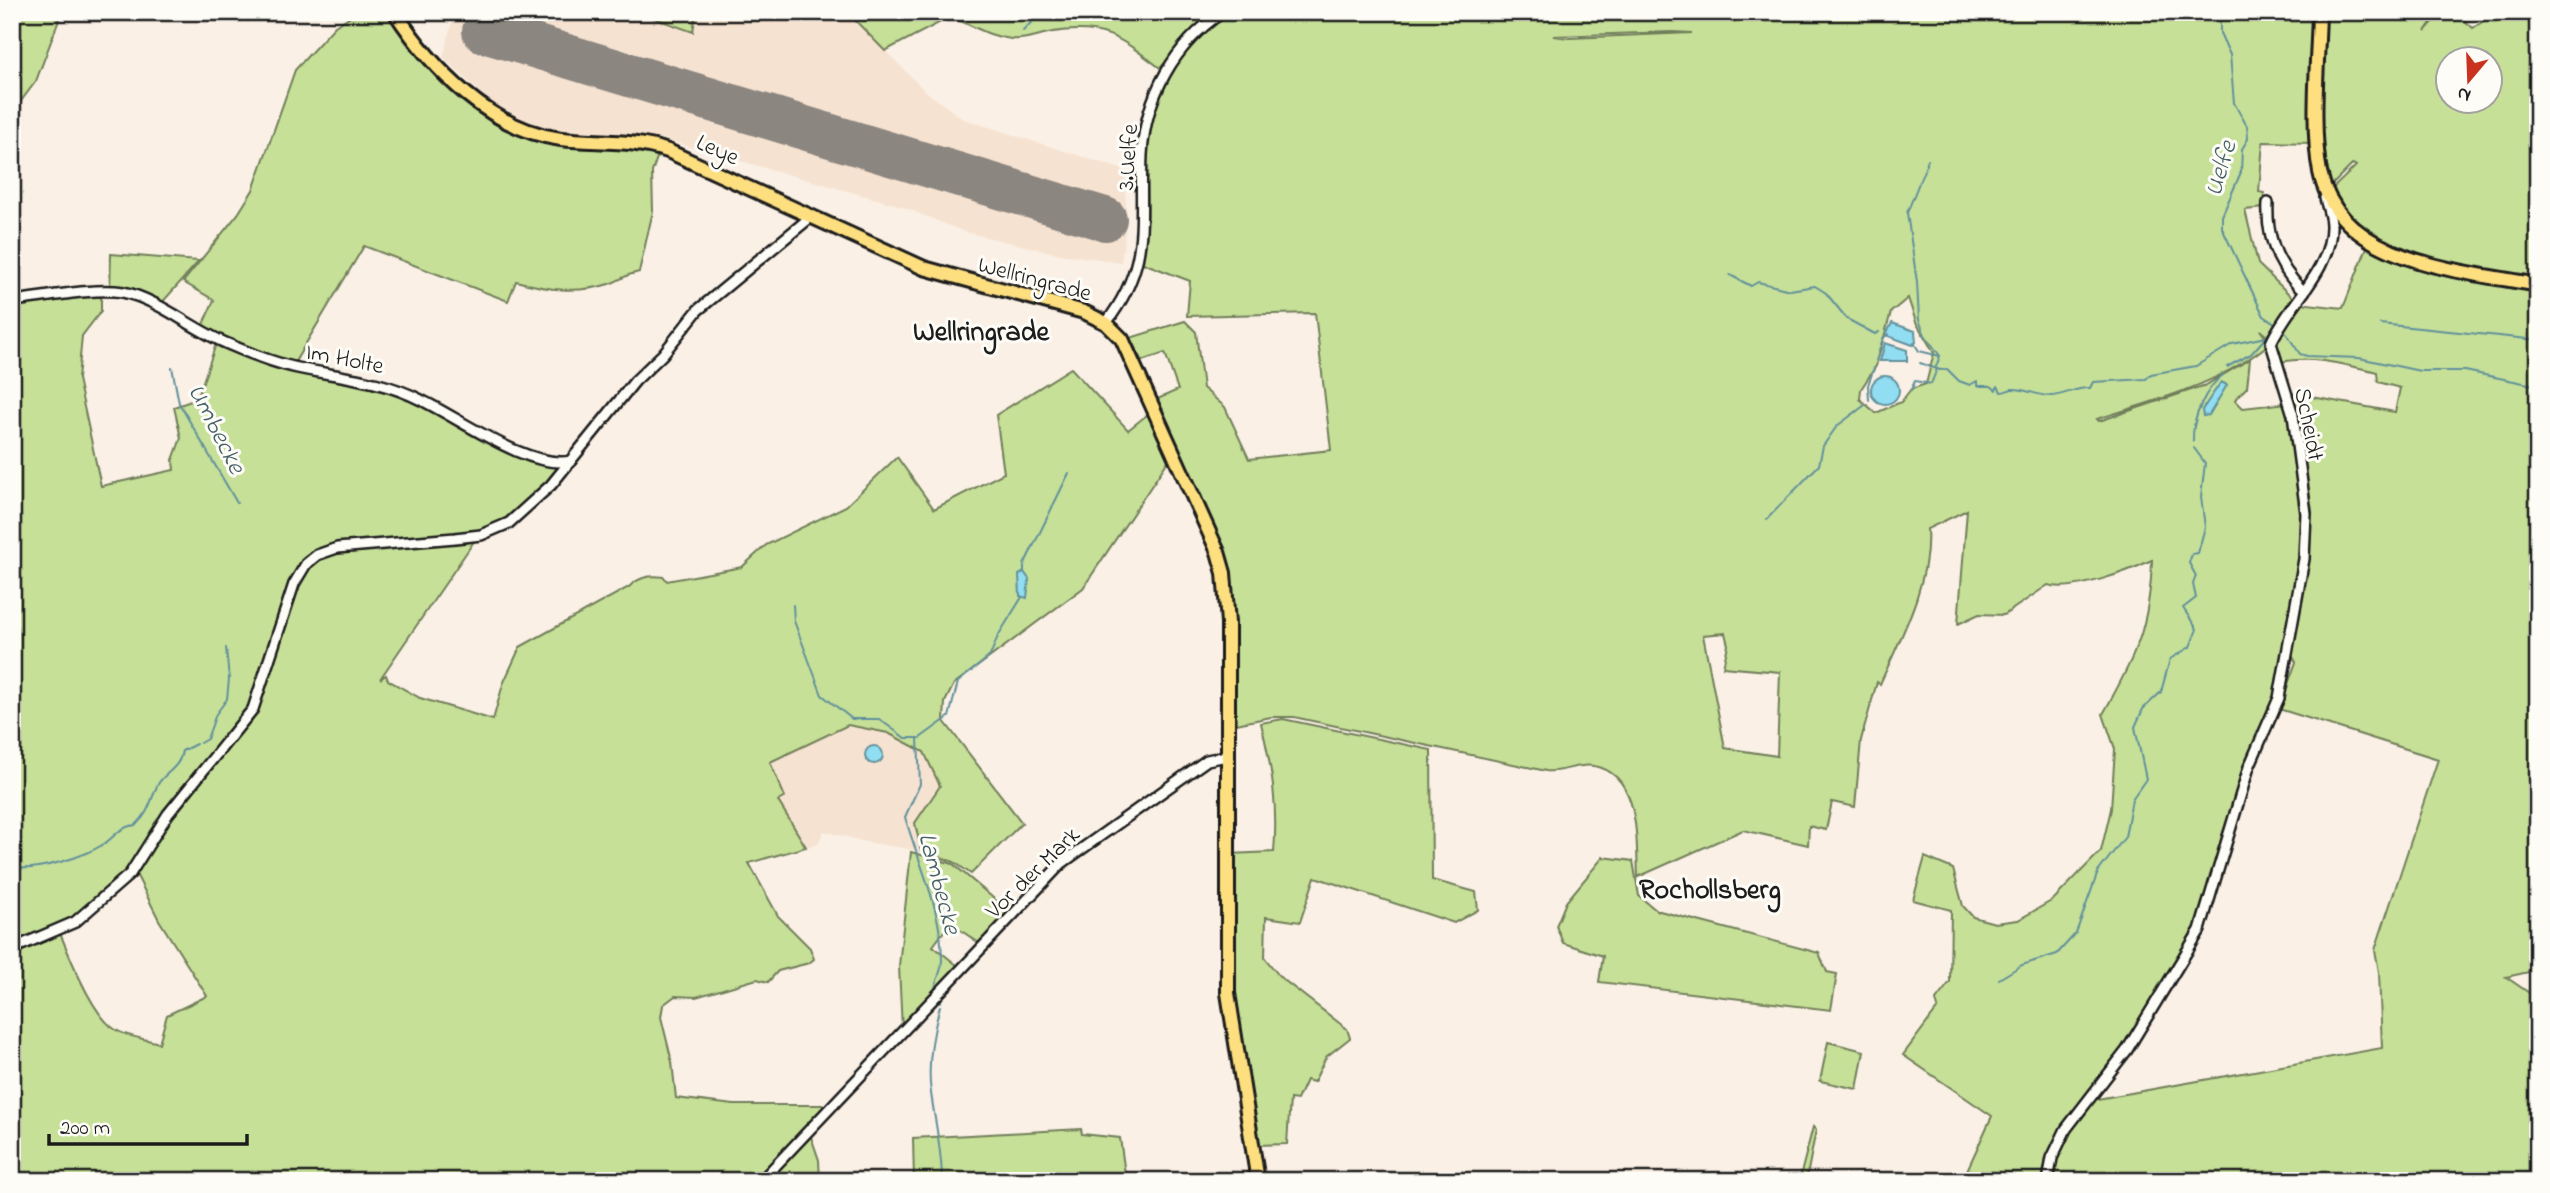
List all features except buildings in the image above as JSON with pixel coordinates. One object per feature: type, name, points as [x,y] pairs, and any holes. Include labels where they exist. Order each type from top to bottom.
[{"type":"main road","name":"Leye","points":[[394,12],[419,45],[471,98],[506,123],[542,136],[643,145],[668,151],[940,273]]},
{"type":"main road","points":[[2319,12],[2318,154],[2327,193],[2360,232],[2400,257],[2538,285]]},
{"type":"main road","name":"Wellringrade","points":[[940,273],[1084,312],[1106,323],[1122,339],[1208,527],[1224,573],[1228,623],[1228,993],[1258,1181]]},
{"type":"street","name":"3.Uelfe","points":[[1106,323],[1129,286],[1140,249],[1142,156],[1154,97],[1182,48],[1223,12]]},
{"type":"street","points":[[2268,202],[2268,224],[2274,250],[2288,275],[2304,292],[2315,276],[2330,234],[2327,193]]},
{"type":"street","points":[[12,950],[75,922],[130,874],[168,814],[253,709],[294,584],[311,560],[337,548],[455,538],[491,532],[509,523],[530,506],[570,461],[698,310],[812,216]]},
{"type":"street","name":"Im Holte","points":[[12,301],[110,292],[129,293],[218,340],[266,359],[398,389],[524,456],[548,462],[570,461]]},
{"type":"street","name":"Scheidt","points":[[2048,1181],[2052,1158],[2066,1129],[2127,1050],[2200,930],[2249,767],[2279,698],[2304,558],[2305,513],[2294,415],[2272,343],[2280,324],[2304,292]]},
{"type":"street","name":"Vor der Mark","points":[[761,1181],[1067,858],[1212,757],[1227,756]]},
{"type":"shaded area","points":[[473,12],[637,12],[693,32],[696,12],[847,12],[924,90],[963,119],[1124,170],[1127,222],[1121,262],[1060,254],[965,232],[898,205],[662,139],[558,130],[522,121],[491,103],[443,57],[453,19]]},
{"type":"shaded area","points":[[848,725],[888,733],[924,752],[940,786],[915,823],[921,851],[866,842],[824,831],[818,843],[806,847],[778,801],[785,797],[770,762]]},
{"type":"green space","points":[[12,12],[62,12],[36,81],[12,113]]},
{"type":"green space","points":[[357,12],[388,12],[406,37],[463,97],[488,117],[659,152],[652,172],[653,211],[639,272],[609,284],[574,290],[551,289],[516,281],[508,301],[364,246],[293,365],[266,358],[201,329],[214,300],[183,282],[238,214],[253,190],[295,70],[335,26]]},
{"type":"green space","points":[[637,12],[696,12],[693,32]]},
{"type":"green space","points":[[847,12],[1217,12],[1160,68],[1122,41],[1099,32],[1071,30],[1011,39],[988,33],[950,17],[885,51]]},
{"type":"green space","points":[[1229,12],[2317,12],[2314,143],[2263,142],[2259,192],[2264,193],[2265,208],[2245,210],[2258,264],[2295,300],[2269,338],[2260,330],[2270,343],[2251,357],[2188,389],[2097,419],[2099,421],[2206,385],[2250,359],[2247,387],[2235,400],[2243,408],[2287,403],[2303,513],[2303,539],[2274,702],[2223,832],[2199,926],[2128,1044],[2063,1128],[2046,1181],[1946,1181],[1964,1177],[1992,1116],[1903,1055],[1938,1008],[1936,1000],[1950,982],[1951,910],[1913,900],[1925,857],[1953,869],[1963,906],[1973,917],[1995,923],[2018,920],[2053,900],[2101,851],[2111,809],[2115,749],[2103,714],[2139,641],[2148,604],[2152,560],[2085,584],[2058,587],[2048,585],[2004,615],[1979,614],[1958,624],[1967,510],[1927,529],[1924,569],[1913,609],[1880,684],[1877,682],[1861,740],[1855,807],[1832,802],[1826,830],[1809,826],[1808,845],[1743,830],[1638,877],[1636,828],[1628,795],[1620,782],[1609,772],[1594,766],[1546,771],[1294,717],[1271,717],[1231,725],[1228,593],[1153,401],[1178,390],[1165,353],[1142,361],[1130,338],[1185,321],[1196,332],[1203,388],[1225,407],[1249,459],[1331,450],[1315,313],[1187,316],[1190,281],[1143,263],[1148,217],[1147,156],[1154,112],[1161,93],[1182,57]],"holes":[[[1692,33],[1569,38],[1553,36]],[[1908,298],[1916,322],[1934,353],[1926,384],[1911,389],[1901,402],[1876,413],[1860,399],[1861,389],[1876,366],[1891,312]],[[1725,633],[1728,645],[1723,667],[1780,672],[1777,756],[1725,748],[1703,635]]]},
{"type":"green space","points":[[2322,12],[2439,12],[2425,31],[2442,12],[2455,12],[2473,28],[2497,12],[2506,12],[2514,19],[2525,12],[2538,12],[2538,282],[2423,259],[2397,249],[2373,235],[2351,216],[2330,191],[2356,166],[2353,164],[2330,187],[2323,166]]},
{"type":"green space","points":[[2369,242],[2538,287],[2538,970],[2506,977],[2538,999],[2538,1181],[2050,1181],[2065,1137],[2092,1100],[2382,1048],[2379,972],[2375,950],[2438,759],[2279,709],[2296,662],[2290,652],[2307,552],[2290,393],[2395,412],[2400,388],[2378,382],[2377,372],[2353,366],[2317,360],[2281,362],[2275,344],[2299,303],[2343,308]]},
{"type":"green space","points":[[111,254],[199,261],[160,305],[110,292]]},
{"type":"green space","points":[[101,293],[101,311],[82,336],[78,379],[101,486],[174,470],[173,460],[181,438],[174,407],[197,399],[217,341],[266,359],[397,389],[510,450],[566,464],[530,506],[481,534],[324,552],[477,537],[380,679],[386,675],[388,680],[420,698],[493,720],[503,684],[520,647],[641,579],[659,576],[667,581],[742,567],[766,545],[846,506],[897,457],[934,509],[1004,473],[996,415],[1071,368],[1128,430],[1152,411],[1172,455],[1083,588],[954,684],[945,702],[944,721],[1022,823],[971,874],[954,862],[921,851],[915,823],[940,786],[924,752],[888,733],[848,725],[770,762],[785,797],[778,801],[806,847],[749,863],[778,916],[810,948],[814,959],[809,963],[778,971],[768,982],[757,979],[696,997],[675,996],[663,1005],[661,1017],[672,1062],[676,1098],[734,1105],[832,1105],[809,1131],[819,1160],[820,1181],[12,1181],[12,951],[59,931],[90,999],[107,1023],[131,1036],[159,1043],[167,1015],[207,996],[159,920],[135,872],[208,762],[129,873],[83,915],[12,948],[12,302]]},
{"type":"green space","points":[[1283,719],[1431,750],[1432,880],[1476,892],[1478,910],[1454,923],[1315,877],[1300,922],[1266,917],[1265,958],[1280,977],[1347,1029],[1350,1038],[1326,1057],[1314,1082],[1306,1080],[1297,1100],[1290,1099],[1287,1144],[1258,1145],[1234,1020],[1229,854],[1274,852],[1273,787],[1261,723]]},
{"type":"green space","points":[[911,852],[953,864],[1012,914],[982,945],[950,923],[933,946],[962,969],[902,1030],[899,966]]},
{"type":"green space","points":[[1603,857],[1633,861],[1639,896],[1656,910],[1819,953],[1827,972],[1837,974],[1831,1010],[1599,982],[1603,956],[1563,943],[1556,926],[1566,902]]},
{"type":"green space","points":[[1828,1042],[1864,1051],[1857,1089],[1820,1081]]},
{"type":"green space","points":[[1813,1127],[1816,1130],[1806,1181],[1799,1181]]},
{"type":"green space","points":[[1081,1129],[1082,1134],[1120,1138],[1126,1181],[914,1181],[913,1138]]},
{"type":"water","points":[[1892,323],[1915,331],[1916,342],[1913,345],[1888,336],[1886,334]]},
{"type":"water","points":[[1885,343],[1907,350],[1907,361],[1880,361]]},
{"type":"water","points":[[1885,376],[1895,380],[1899,390],[1895,400],[1885,404],[1875,400],[1871,390],[1875,380]]},
{"type":"water","points":[[2221,382],[2227,385],[2209,415],[2203,416],[2202,410]]},
{"type":"water","points":[[1024,572],[1029,579],[1027,598],[1020,596],[1019,575]]},
{"type":"water","points":[[874,746],[880,749],[883,755],[880,761],[874,764],[868,761],[865,755],[868,749]]},
{"type":"waterway","points":[[1023,31],[1041,12]]},
{"type":"waterway","name":"Uelfe","points":[[2220,12],[2220,33],[2230,55],[2234,103],[2247,126],[2248,139],[2242,149],[2241,172],[2222,216],[2222,228],[2264,316],[2276,324]]},
{"type":"waterway","points":[[1928,160],[1907,213],[1917,282],[1919,320],[1925,335],[1940,356]]},
{"type":"waterway","points":[[1730,275],[1751,286],[1758,282],[1790,290],[1815,286],[1826,293],[1847,319],[1875,334],[1879,332]]},
{"type":"waterway","points":[[2268,334],[2276,323]]},
{"type":"waterway","points":[[2380,324],[2538,340]]},
{"type":"waterway","name":"Uelfe","points":[[2284,330],[2300,354],[2307,356],[2359,358],[2420,371],[2465,371],[2538,386]]},
{"type":"waterway","points":[[1876,361],[1883,338],[1889,334]]},
{"type":"waterway","points":[[1920,363],[1940,370],[1947,369],[1959,381],[1970,385],[1977,381],[1977,386],[1991,386],[1996,390],[1998,386],[2001,392],[2017,389],[2055,396],[2090,388],[2093,382],[2146,379],[2151,374],[2196,366],[2232,344],[2266,337]]},
{"type":"waterway","points":[[2227,367],[2251,354],[2266,337]]},
{"type":"waterway","points":[[1914,343],[1919,351],[1940,356],[1936,367]]},
{"type":"waterway","name":"Umbecke","points":[[172,367],[179,403],[237,503]]},
{"type":"waterway","points":[[1869,400],[1868,385],[1874,368]]},
{"type":"waterway","points":[[1911,390],[1915,381],[1931,384],[1937,369]]},
{"type":"waterway","points":[[2193,441],[2201,404],[2211,387],[2224,374]]},
{"type":"waterway","points":[[1767,519],[1819,465],[1823,446],[1837,426],[1865,405]]},
{"type":"waterway","points":[[1999,979],[2022,965],[2057,954],[2076,933],[2098,872],[2125,837],[2132,799],[2146,779],[2135,727],[2143,709],[2161,692],[2170,659],[2190,647],[2197,629],[2183,608],[2196,598],[2193,584],[2196,576],[2189,563],[2192,554],[2198,553],[2205,527],[2201,497],[2205,463],[2194,448]]},
{"type":"waterway","points":[[1024,572],[1024,565],[1069,473]]},
{"type":"waterway","points":[[920,738],[949,717],[958,682],[990,656],[998,636],[1022,597]]},
{"type":"waterway","name":"Lambecke","points":[[793,605],[794,621],[822,695],[852,719],[879,719],[905,738],[918,738],[920,784],[905,817],[938,923],[942,961],[934,993]]},
{"type":"waterway","name":"Umbecke","points":[[200,743],[207,739],[216,714],[227,699],[229,679],[226,648]]},
{"type":"waterway","name":"Umbecke","points":[[12,867],[46,866],[85,854],[104,844],[122,829],[136,825],[147,812],[163,777],[178,763],[182,751],[196,744]]},
{"type":"waterway","name":"Lambecke","points":[[940,1006],[933,1038],[930,1072],[942,1181]]},
{"type":"runway","points":[[484,31],[1105,219]]},
{"type":"district","name":"Wellringrade","points":[[981,330]]},
{"type":"district","name":"Rochollsberg","points":[[1710,888]]}]
